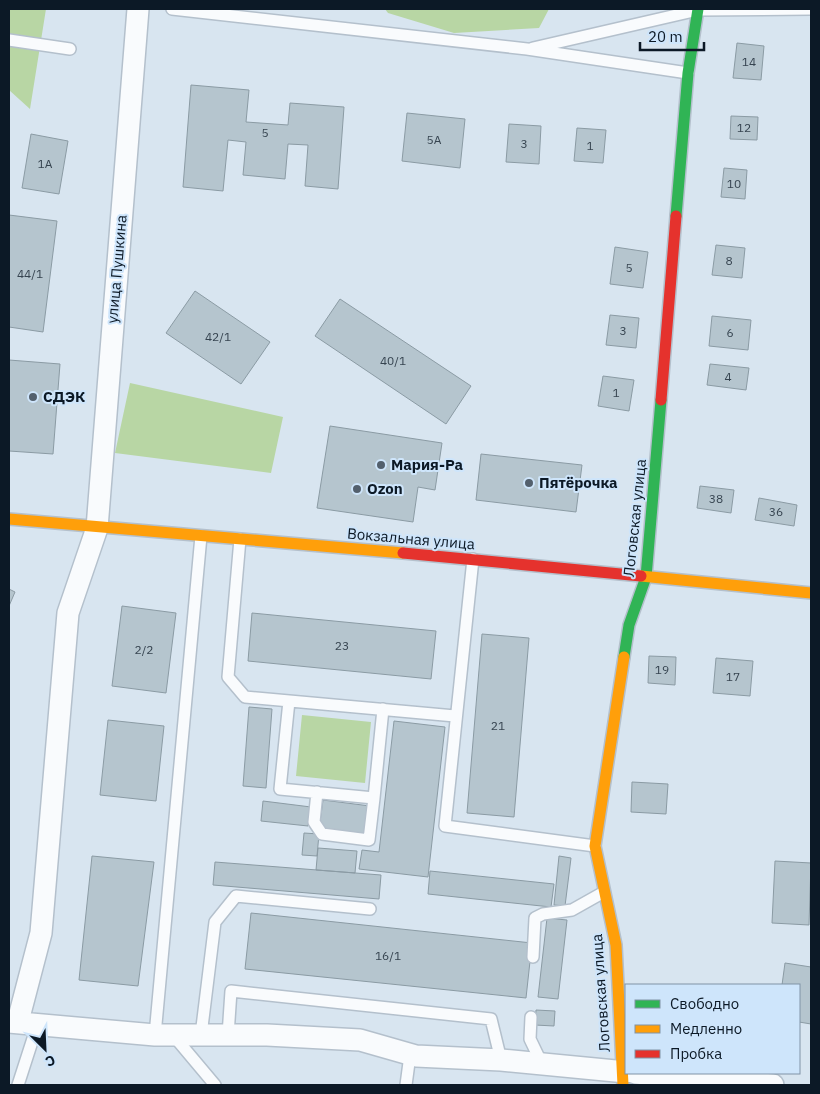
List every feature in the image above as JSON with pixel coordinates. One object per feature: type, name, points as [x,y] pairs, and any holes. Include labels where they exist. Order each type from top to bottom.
[{"type":"street","name":"улица Пушкина","points":[[22,1022],[41,933],[68,613],[97,528],[138,9]]},
{"type":"street","name":"Логовская улица","points":[[625,1062],[616,945],[595,846],[629,625],[646,577],[688,73],[698,9]]},
{"type":"street","name":"Вокзальная улица","points":[[9,519],[473,559],[811,593]]},
{"type":"street","points":[[22,1022],[164,1035],[267,1035],[360,1040],[410,1055],[501,1060],[626,1075],[773,1085]]},
{"type":"lane","points":[[172,9],[527,49],[688,73]]},
{"type":"lane","points":[[527,49],[698,9],[811,9]]},
{"type":"lane","points":[[9,40],[70,49]]},
{"type":"lane","points":[[200,536],[164,1035],[215,1085]]},
{"type":"lane","points":[[240,539],[228,678],[245,697],[455,716]]},
{"type":"lane","points":[[473,559],[455,716],[445,826],[595,846]]},
{"type":"lane","points":[[289,701],[280,789],[374,798]]},
{"type":"lane","points":[[317,792],[314,822],[322,834],[369,840],[383,709]]},
{"type":"lane","points":[[533,957],[535,918],[543,914],[572,910],[604,892]]},
{"type":"lane","points":[[201,1035],[215,922],[236,896],[370,909]]},
{"type":"lane","points":[[228,1036],[231,991],[491,1019],[501,1060]]},
{"type":"lane","points":[[531,1017],[530,1039],[542,1064]]},
{"type":"lane","points":[[18,1085],[22,1022]]},
{"type":"lane","points":[[406,1085],[410,1055]]},
{"type":"green space","points":[[9,9],[46,9],[30,109],[9,90]]},
{"type":"green space","points":[[385,9],[549,9],[539,28],[454,33],[388,13]]},
{"type":"green space","points":[[130,383],[283,417],[271,473],[115,453]]},
{"type":"green space","points":[[302,715],[371,722],[365,783],[296,776]]},
{"type":"building","points":[[737,43],[764,46],[761,80],[733,78]]},
{"type":"building","points":[[191,85],[249,90],[246,122],[288,125],[290,103],[344,107],[338,189],[305,186],[308,145],[288,144],[285,179],[243,175],[246,142],[228,140],[223,191],[183,187]]},
{"type":"building","points":[[407,113],[465,119],[460,168],[402,161]]},
{"type":"building","points":[[731,116],[758,117],[757,140],[730,139]]},
{"type":"building","points":[[509,124],[541,126],[539,164],[506,162]]},
{"type":"building","points":[[577,128],[606,130],[603,163],[574,161]]},
{"type":"building","points":[[31,134],[68,141],[59,194],[22,188]]},
{"type":"building","points":[[724,168],[747,170],[745,199],[721,197]]},
{"type":"building","points":[[9,215],[57,221],[43,332],[9,327]]},
{"type":"building","points":[[716,245],[745,248],[742,278],[712,275]]},
{"type":"building","points":[[615,247],[648,252],[643,288],[610,284]]},
{"type":"building","points":[[195,291],[270,342],[241,384],[166,333]]},
{"type":"building","points":[[340,299],[471,386],[446,424],[315,336]]},
{"type":"building","points":[[610,315],[639,318],[636,348],[606,345]]},
{"type":"building","points":[[712,316],[751,320],[748,350],[709,346]]},
{"type":"building","points":[[9,360],[60,364],[53,454],[9,451]]},
{"type":"building","points":[[710,364],[749,368],[746,390],[707,385]]},
{"type":"building","points":[[603,376],[634,380],[629,411],[598,406]]},
{"type":"building","name":"Мария-Ра","points":[[330,426],[442,443],[435,490],[418,487],[413,522],[317,508]]},
{"type":"building","name":"Пятёрочка","points":[[481,454],[582,465],[576,512],[476,500]]},
{"type":"building","points":[[700,486],[734,490],[731,513],[697,508]]},
{"type":"building","points":[[759,498],[797,505],[794,526],[755,520]]},
{"type":"building","points":[[9,589],[15,592],[9,606]]},
{"type":"building","points":[[122,606],[176,613],[166,693],[112,686]]},
{"type":"building","points":[[252,613],[436,631],[431,679],[248,661]]},
{"type":"building","points":[[482,634],[529,638],[514,817],[467,813]]},
{"type":"building","points":[[649,656],[676,657],[675,685],[648,683]]},
{"type":"building","points":[[716,658],[753,661],[750,696],[713,693]]},
{"type":"building","points":[[249,707],[272,709],[266,788],[243,786]]},
{"type":"building","points":[[108,720],[164,726],[156,801],[100,795]]},
{"type":"building","points":[[394,721],[445,727],[428,877],[359,869],[362,850],[379,852]]},
{"type":"building","points":[[632,782],[668,784],[666,814],[631,812]]},
{"type":"building","points":[[323,800],[370,806],[366,835],[319,829]]},
{"type":"building","points":[[263,801],[311,807],[308,826],[261,821]]},
{"type":"building","points":[[304,833],[319,834],[317,856],[302,855]]},
{"type":"building","points":[[318,848],[357,851],[355,873],[316,870]]},
{"type":"building","points":[[92,856],[154,862],[138,986],[79,980]]},
{"type":"building","points":[[559,856],[571,858],[565,906],[554,905]]},
{"type":"building","points":[[775,861],[811,863],[809,925],[772,923]]},
{"type":"building","points":[[215,862],[381,875],[379,899],[213,885]]},
{"type":"building","points":[[430,871],[554,884],[551,907],[428,894]]},
{"type":"building","points":[[251,913],[532,943],[526,998],[245,969]]},
{"type":"building","points":[[547,918],[567,920],[558,999],[538,997]]},
{"type":"building","points":[[785,963],[811,967],[811,1024],[800,1022],[800,984],[782,984]]},
{"type":"building","points":[[536,1010],[555,1011],[554,1026],[535,1025]]},
{"type":"traffic: fast","points":[[676,216],[688,73],[698,9]]},
{"type":"traffic: fast","points":[[624,657],[629,625],[646,577],[661,400]]},
{"type":"traffic: slow","points":[[9,519],[403,553]]},
{"type":"traffic: slow","points":[[641,576],[811,593]]},
{"type":"traffic: slow","points":[[623,1085],[616,945],[595,846],[624,657]]},
{"type":"traffic: jam","points":[[661,400],[676,216]]},
{"type":"traffic: jam","points":[[403,553],[641,576]]},
{"type":"place","name":"СДЭК","points":[[33,397]]},
{"type":"place","name":"Мария-Ра","points":[[381,465]]},
{"type":"place","name":"Пятёрочка","points":[[529,483]]},
{"type":"place","name":"Ozon","points":[[357,489]]}]
